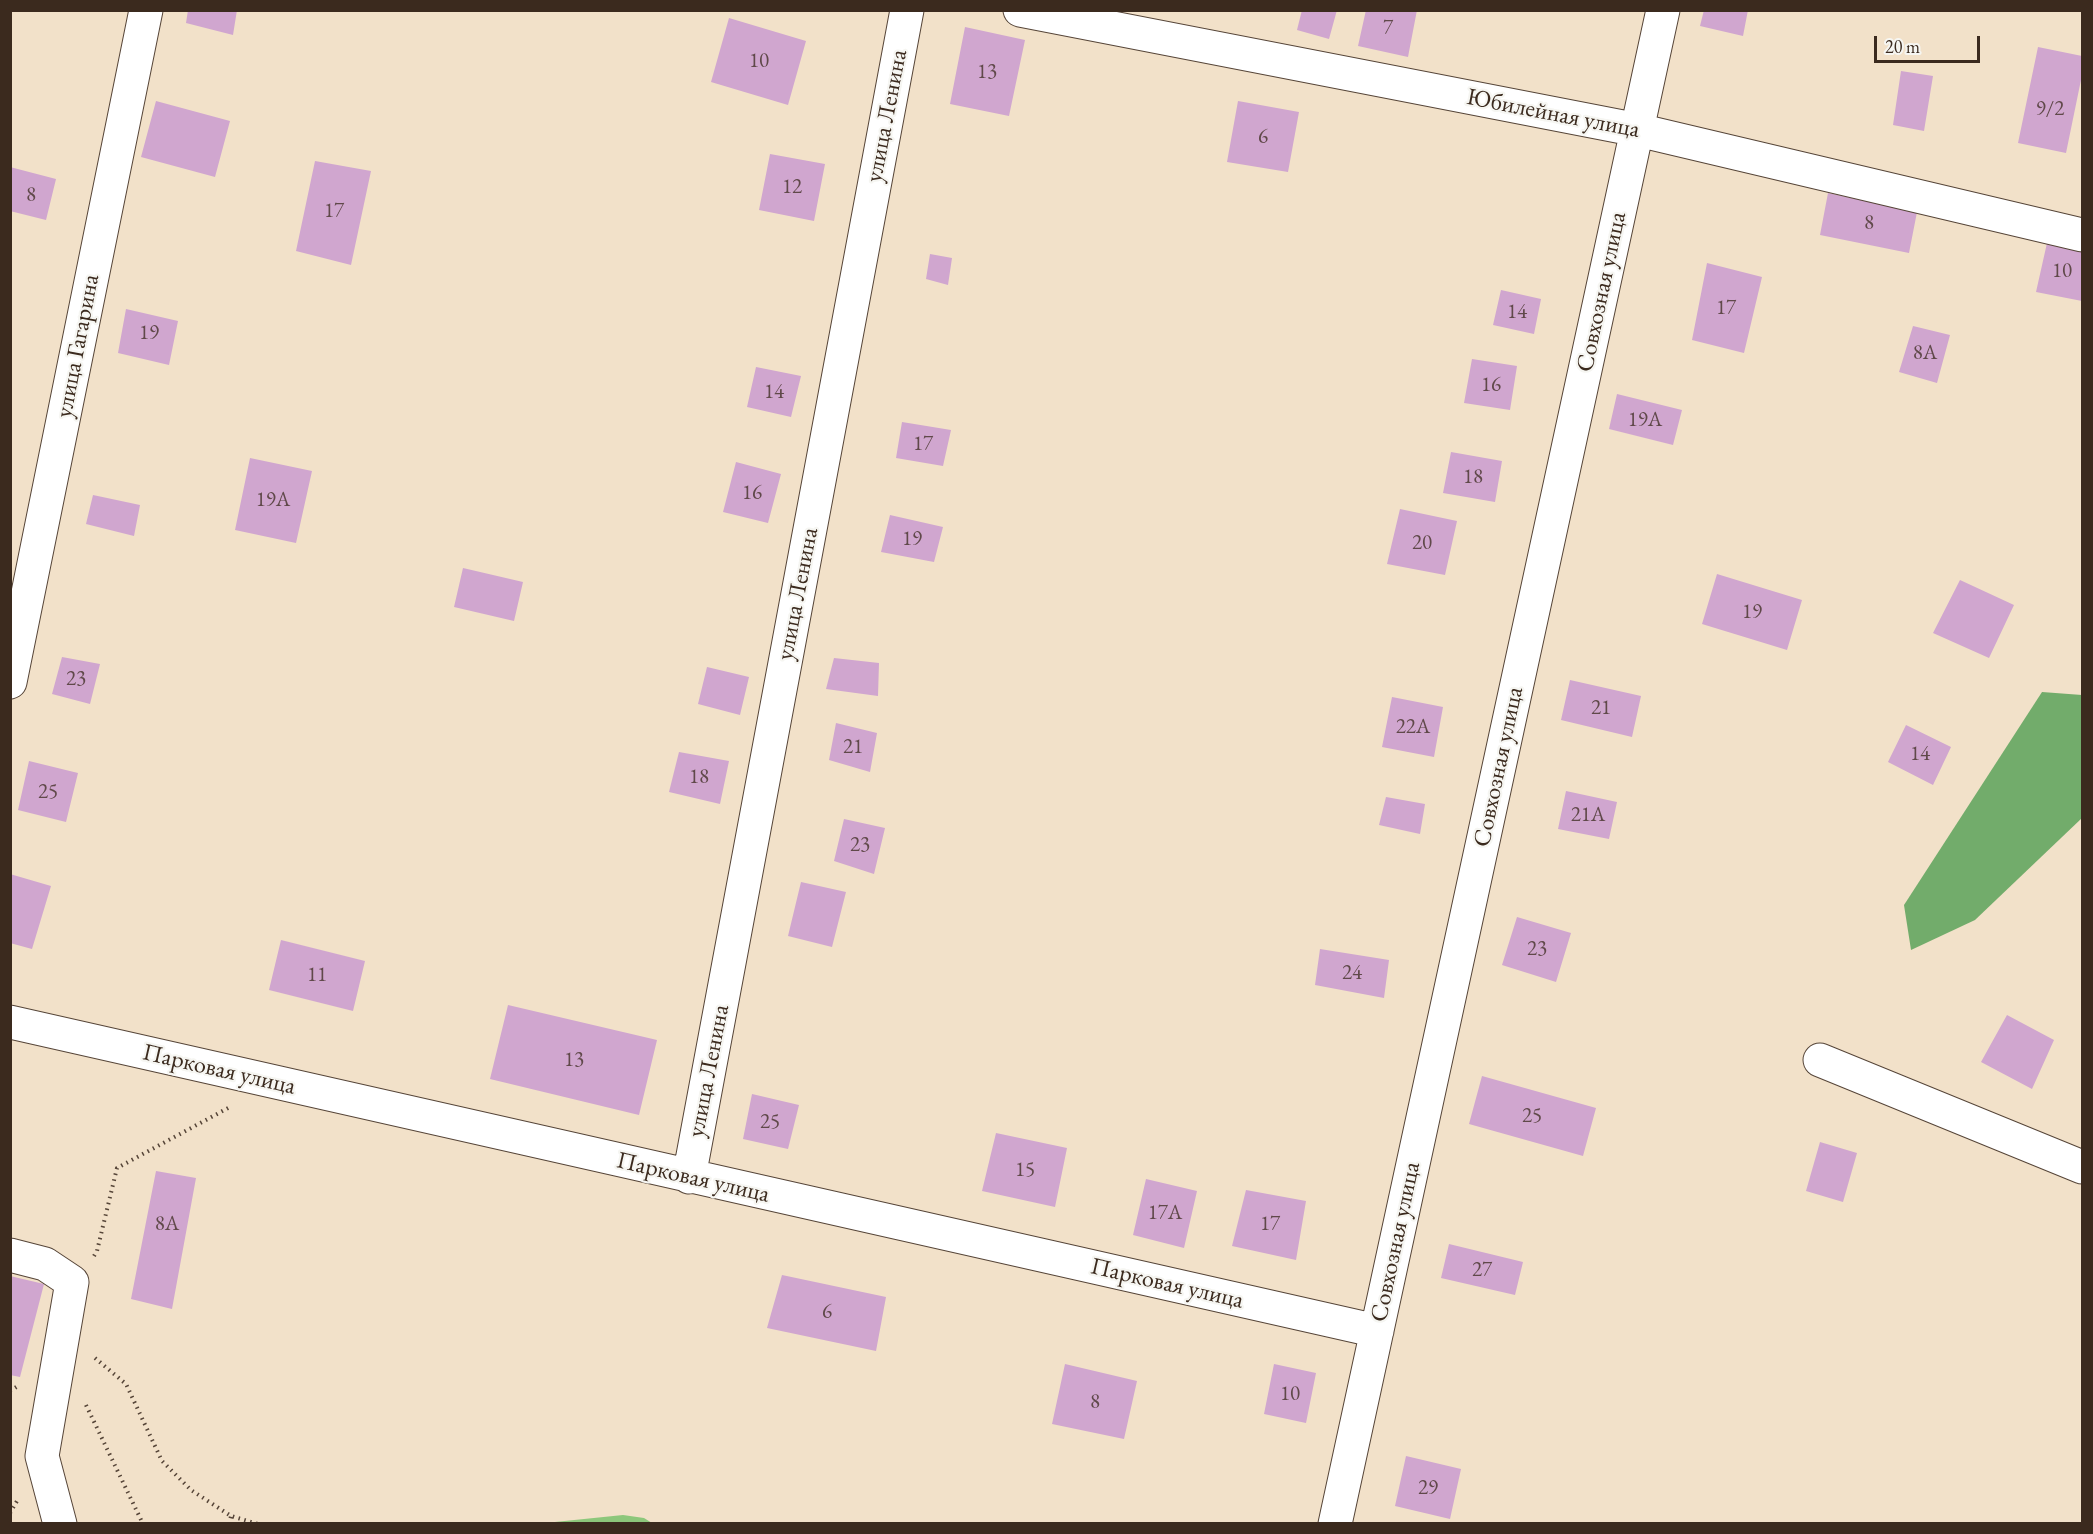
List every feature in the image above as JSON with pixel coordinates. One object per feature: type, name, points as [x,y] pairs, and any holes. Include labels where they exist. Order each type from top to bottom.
[{"type":"street","name":"улица Гагарина","points":[[10,682],[146,10]]},
{"type":"street","name":"улица Ленина","points":[[689,1177],[906,10]]},
{"type":"street","name":"Юбилейная улица","points":[[1020,10],[1638,130],[2082,235]]},
{"type":"street","name":"Совхозная улица","points":[[1335,1524],[1663,10]]},
{"type":"street","name":"Парковая улица","points":[[10,1022],[1377,1331]]},
{"type":"street","points":[[1820,1060],[2082,1167]]},
{"type":"street","points":[[10,1255],[45,1264],[72,1282],[42,1456],[60,1524]]},
{"type":"path","points":[[72,1282],[98,1251],[117,1167],[276,1083]]},
{"type":"path","points":[[63,1342],[126,1384],[162,1461],[191,1490],[231,1516],[258,1524]]},
{"type":"path","points":[[63,1342],[143,1524]]},
{"type":"path","points":[[10,1385],[18,1386]]},
{"type":"path","points":[[229,1524],[231,1516]]},
{"type":"green space","points":[[2042,692],[2082,695],[2082,818],[1975,920],[1911,950],[1904,905]]},
{"type":"green space","points":[[623,1515],[644,1518],[652,1523],[545,1523]]},
{"type":"building","points":[[188,10],[237,10],[233,35],[186,23]]},
{"type":"building","points":[[1302,10],[1337,10],[1329,39],[1297,30]]},
{"type":"building","points":[[1366,10],[1417,10],[1408,57],[1358,46]]},
{"type":"building","points":[[1704,10],[1748,10],[1743,36],[1700,26]]},
{"type":"building","points":[[729,18],[806,41],[788,105],[711,82]]},
{"type":"building","points":[[965,27],[1025,40],[1009,116],[950,104]]},
{"type":"building","points":[[2038,47],[2082,56],[2082,75],[2066,153],[2018,143]]},
{"type":"building","points":[[1901,71],[1933,76],[1924,131],[1893,125]]},
{"type":"building","points":[[156,101],[230,121],[215,177],[141,157]]},
{"type":"building","points":[[1238,101],[1299,112],[1288,172],[1227,162]]},
{"type":"building","points":[[770,154],[825,164],[814,221],[759,210]]},
{"type":"building","points":[[315,161],[371,171],[351,265],[296,251]]},
{"type":"building","points":[[10,167],[56,179],[46,220],[10,211]]},
{"type":"building","points":[[1828,193],[1917,212],[1909,253],[1820,235]]},
{"type":"building","points":[[2047,243],[2082,251],[2082,301],[2036,292]]},
{"type":"building","points":[[930,254],[952,258],[948,285],[926,279]]},
{"type":"building","points":[[1707,263],[1762,277],[1744,353],[1692,340]]},
{"type":"building","points":[[1501,290],[1541,299],[1534,334],[1493,325]]},
{"type":"building","points":[[126,309],[178,321],[169,365],[118,353]]},
{"type":"building","points":[[1913,326],[1950,335],[1937,383],[1899,372]]},
{"type":"building","points":[[1472,359],[1517,366],[1510,410],[1464,403]]},
{"type":"building","points":[[756,367],[801,376],[791,417],[747,407]]},
{"type":"building","points":[[1617,394],[1682,410],[1673,445],[1609,429]]},
{"type":"building","points":[[902,422],[951,430],[943,466],[896,458]]},
{"type":"building","points":[[1451,452],[1502,461],[1495,502],[1443,493]]},
{"type":"building","points":[[250,458],[312,471],[296,543],[235,530]]},
{"type":"building","points":[[736,462],[781,474],[768,523],[723,512]]},
{"type":"building","points":[[93,495],[140,505],[134,536],[86,524]]},
{"type":"building","points":[[1400,509],[1457,521],[1445,575],[1387,564]]},
{"type":"building","points":[[890,515],[943,527],[934,562],[881,552]]},
{"type":"building","points":[[463,568],[523,582],[514,621],[454,607]]},
{"type":"building","points":[[1717,574],[1802,600],[1787,650],[1702,624]]},
{"type":"building","points":[[1960,580],[2014,605],[1989,658],[1933,633]]},
{"type":"building","points":[[62,657],[100,664],[90,704],[52,694]]},
{"type":"building","points":[[834,658],[879,663],[878,696],[826,689]]},
{"type":"building","points":[[707,667],[749,677],[740,715],[698,704]]},
{"type":"building","points":[[1570,680],[1641,696],[1632,737],[1561,720]]},
{"type":"building","points":[[1392,697],[1443,707],[1434,757],[1382,747]]},
{"type":"building","points":[[836,723],[877,733],[870,772],[829,760]]},
{"type":"building","points":[[1906,725],[1951,747],[1933,785],[1888,762]]},
{"type":"building","points":[[679,752],[729,761],[720,804],[669,792]]},
{"type":"building","points":[[29,761],[78,773],[66,822],[18,810]]},
{"type":"building","points":[[1566,791],[1617,802],[1609,839],[1558,829]]},
{"type":"building","points":[[1386,797],[1425,804],[1420,834],[1379,825]]},
{"type":"building","points":[[844,819],[885,828],[874,874],[834,861]]},
{"type":"building","points":[[10,874],[51,886],[32,949],[10,943]]},
{"type":"building","points":[[801,882],[846,892],[832,947],[788,936]]},
{"type":"building","points":[[1517,917],[1571,933],[1556,982],[1502,965]]},
{"type":"building","points":[[281,940],[365,961],[353,1011],[269,990]]},
{"type":"building","points":[[1320,949],[1389,960],[1384,998],[1315,985]]},
{"type":"building","points":[[508,1005],[657,1040],[639,1115],[490,1079]]},
{"type":"building","points":[[2007,1015],[2054,1040],[2032,1089],[1981,1062]]},
{"type":"building","points":[[1482,1076],[1596,1108],[1583,1156],[1469,1124]]},
{"type":"building","points":[[752,1094],[799,1105],[788,1149],[743,1139]]},
{"type":"building","points":[[996,1133],[1067,1148],[1055,1207],[982,1191]]},
{"type":"building","points":[[1820,1142],[1857,1153],[1843,1202],[1806,1191]]},
{"type":"building","points":[[156,1171],[196,1178],[172,1309],[131,1299]]},
{"type":"building","points":[[1146,1179],[1197,1191],[1184,1248],[1133,1235]]},
{"type":"building","points":[[1246,1190],[1306,1201],[1296,1260],[1232,1246]]},
{"type":"building","points":[[1449,1244],[1523,1262],[1515,1295],[1441,1278]]},
{"type":"building","points":[[782,1275],[886,1297],[876,1351],[767,1328]]},
{"type":"building","points":[[10,1276],[44,1284],[20,1377],[10,1375]]},
{"type":"building","points":[[1065,1364],[1137,1381],[1124,1439],[1052,1424]]},
{"type":"building","points":[[1274,1364],[1316,1373],[1306,1423],[1264,1414]]},
{"type":"building","points":[[1406,1456],[1461,1469],[1450,1519],[1395,1506]]}]
